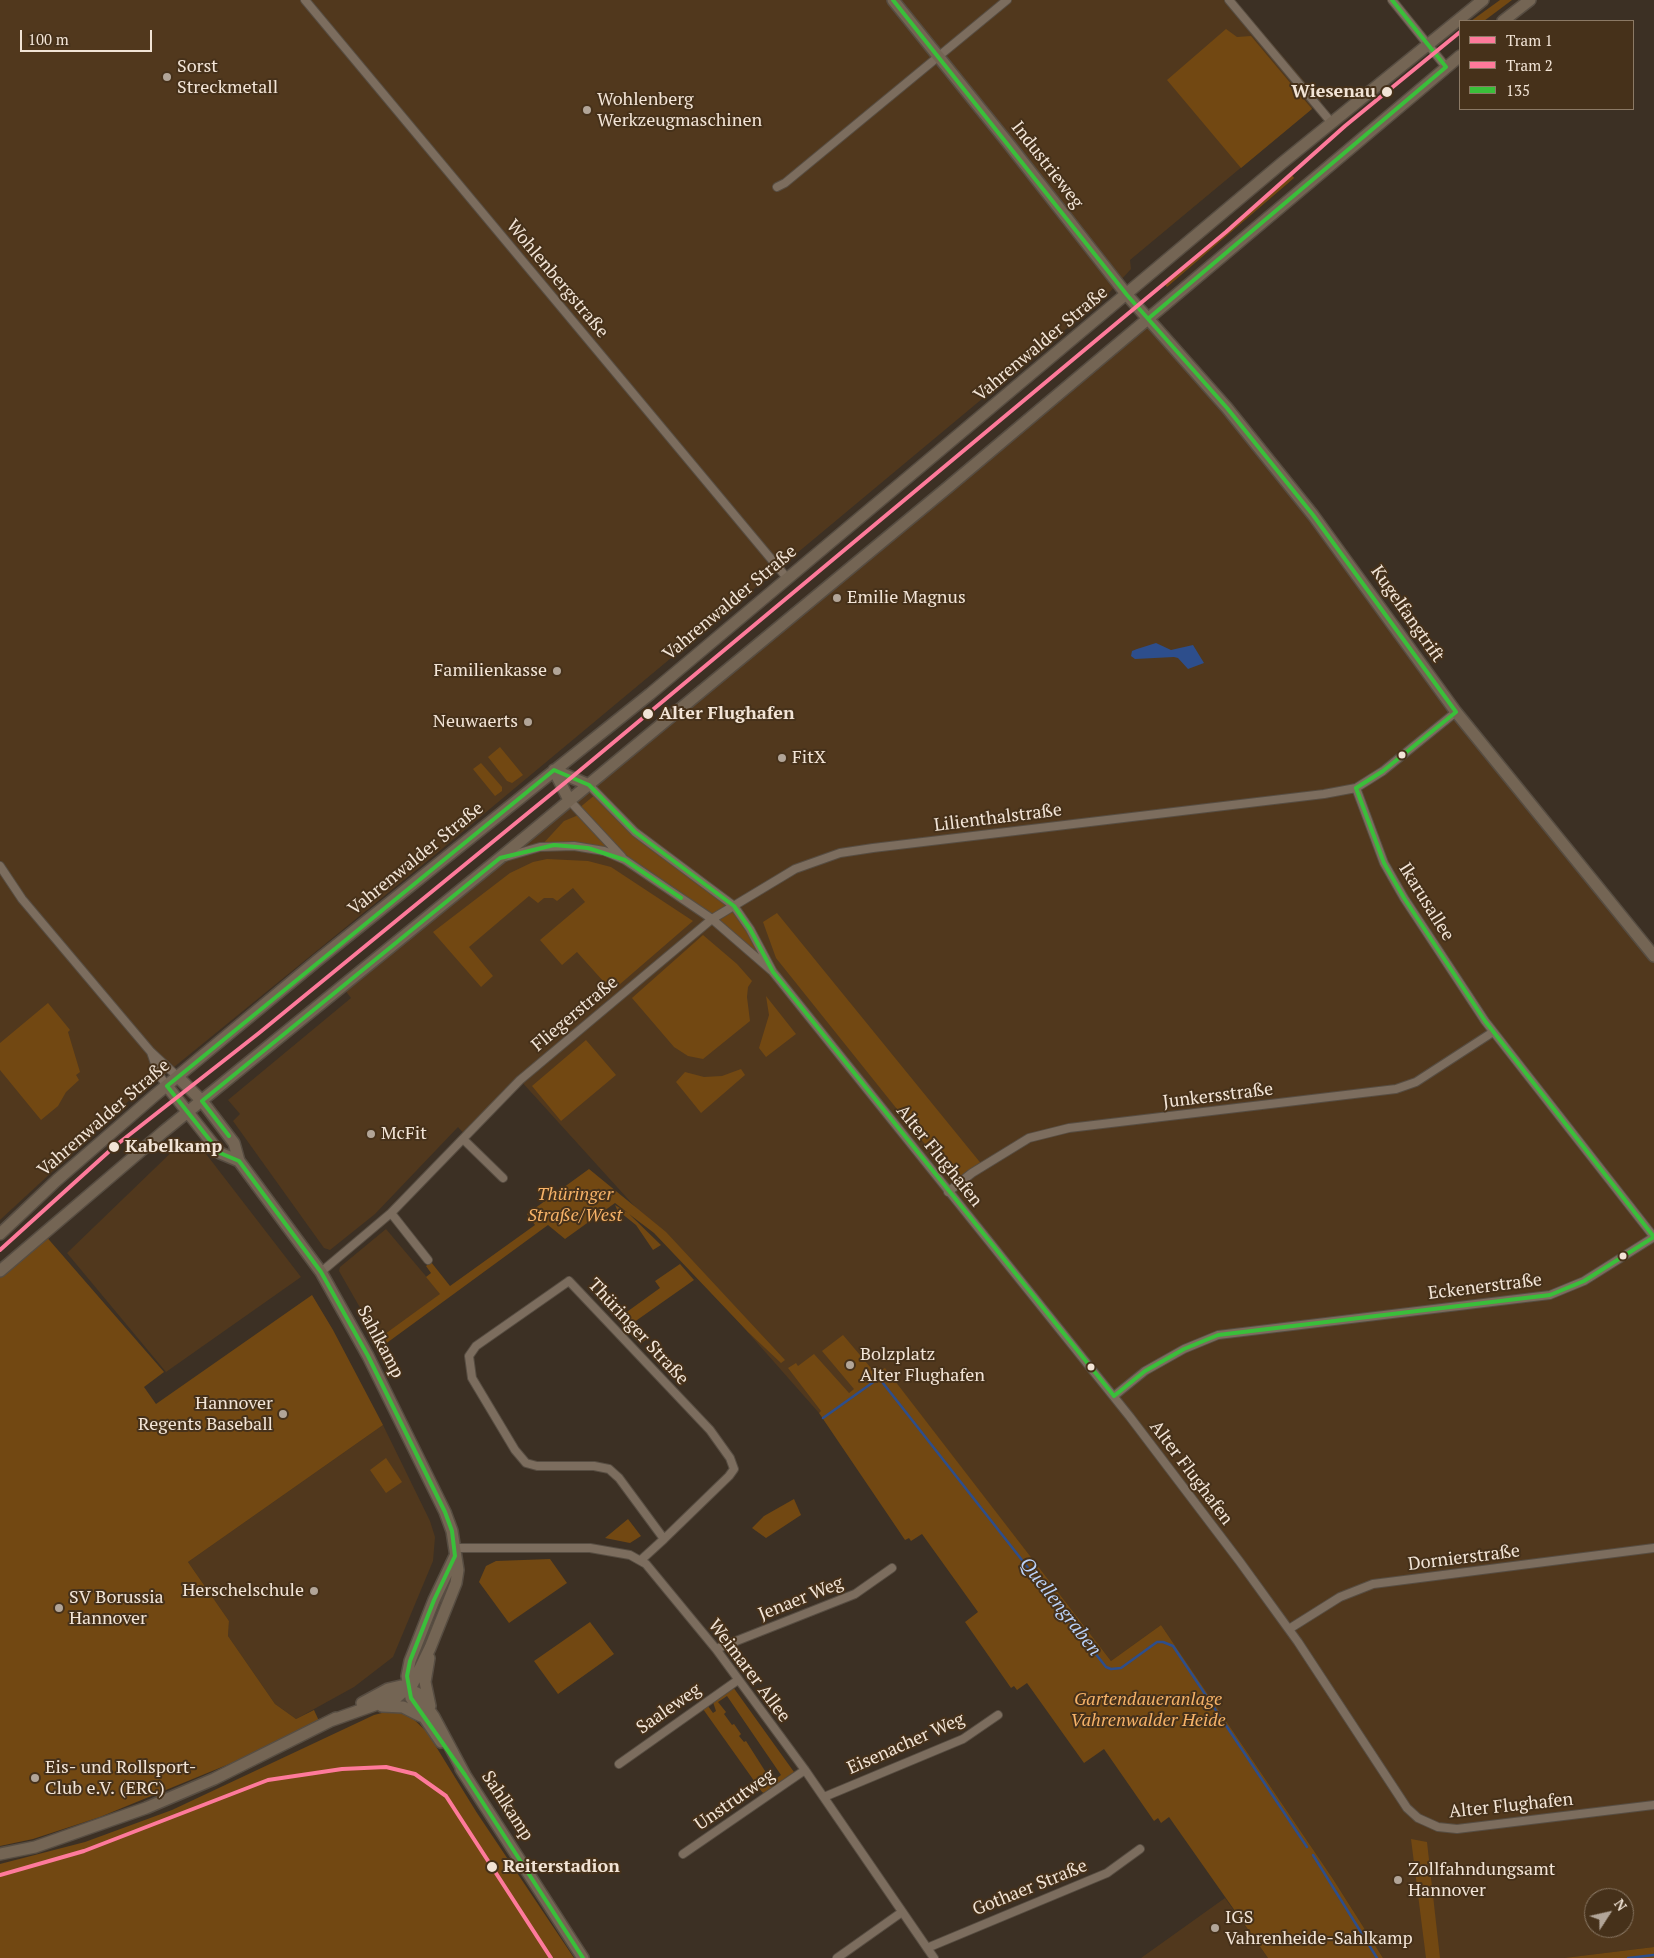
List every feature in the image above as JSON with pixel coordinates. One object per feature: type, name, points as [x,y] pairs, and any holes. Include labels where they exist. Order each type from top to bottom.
[{"type":"main road","name":"Industrieweg","points":[[893,0],[1127,295]]},
{"type":"main road","name":"Vahrenwalder Straße","points":[[0,1234],[57,1180],[167,1086],[650,694],[1331,122],[1484,0]]},
{"type":"main road","points":[[1504,20],[1530,0]]},
{"type":"main road","points":[[0,1271],[188,1112],[500,858],[947,488],[1459,57]]},
{"type":"main road","name":"Kugelfangtrift","points":[[1127,295],[1227,408],[1313,515],[1456,712],[1654,956]]},
{"type":"main road","points":[[554,770],[588,785]]},
{"type":"main road","points":[[554,770],[569,800]]},
{"type":"main road","name":"Sahlkamp","points":[[178,1077],[202,1101],[234,1143],[239,1161],[321,1272],[364,1348],[444,1512],[455,1552],[458,1570],[456,1583],[430,1648],[409,1688],[421,1696],[428,1717],[583,1958]]},
{"type":"main road","name":"Sahlkamp","points":[[167,1086],[220,1153],[239,1161]]},
{"type":"main road","points":[[409,1688],[407,1676],[410,1661],[455,1552]]},
{"type":"main road","name":"Sahlkamp","points":[[428,1717],[425,1682],[430,1648]]},
{"type":"main road","points":[[388,1689],[410,1661]]},
{"type":"main road","points":[[0,1854],[36,1847],[146,1808],[214,1779],[330,1721],[388,1689],[401,1686],[409,1688]]},
{"type":"main road","points":[[330,1721],[401,1696],[409,1688]]},
{"type":"main road","points":[[373,1706],[403,1707],[428,1717]]},
{"type":"street","name":"Wohlenbergstraße","points":[[305,0],[787,578]]},
{"type":"street","points":[[777,187],[785,183],[1008,0]]},
{"type":"street","points":[[1229,0],[1331,122]]},
{"type":"street","points":[[1392,0],[1446,67]]},
{"type":"street","name":"Lilienthalstraße","points":[[712,919],[795,869],[840,853],[1324,794],[1356,788],[1383,772],[1456,712]]},
{"type":"street","name":"Alter Flughafen","points":[[588,785],[635,832],[734,906],[750,929],[773,972],[948,1192],[1114,1396],[1289,1629],[1408,1808],[1418,1818],[1438,1827],[1457,1829],[1654,1805]]},
{"type":"street","name":"Ikarusallee","points":[[1356,788],[1384,864],[1404,898],[1493,1032],[1654,1237]]},
{"type":"street","name":"Alter Flughafen","points":[[569,800],[625,860]]},
{"type":"street","name":"Alter Flughafen","points":[[500,858],[540,847],[574,846],[606,852],[625,860],[712,919],[773,972]]},
{"type":"street","points":[[0,866],[22,899],[151,1052],[178,1077]]},
{"type":"street","name":"Fliegerstraße","points":[[321,1272],[391,1213],[520,1080],[712,919]]},
{"type":"street","name":"Junkersstraße","points":[[948,1192],[972,1173],[1029,1138],[1069,1128],[1396,1089],[1416,1082],[1493,1032]]},
{"type":"street","points":[[151,1052],[159,1074],[167,1086]]},
{"type":"street","points":[[463,1139],[503,1178]]},
{"type":"street","points":[[391,1213],[428,1260]]},
{"type":"street","name":"Eckenerstraße","points":[[1114,1396],[1153,1366],[1184,1349],[1218,1335],[1550,1295],[1584,1281],[1654,1237]]},
{"type":"street","name":"Thüringer Straße","points":[[641,1560],[664,1539],[729,1476],[734,1469],[730,1458],[710,1430],[569,1281],[476,1346],[470,1356],[472,1378],[515,1450],[526,1463],[536,1466],[594,1466],[609,1469],[619,1478],[664,1539]]},
{"type":"street","name":"Weimarer Allee","points":[[455,1552],[590,1548],[630,1555],[641,1560],[662,1582],[716,1649],[824,1796],[934,1958]]},
{"type":"street","name":"Dornierstraße","points":[[1289,1629],[1340,1597],[1374,1584],[1654,1548]]},
{"type":"street","name":"Jenaer Weg","points":[[716,1649],[855,1594],[892,1568]]},
{"type":"street","name":"Saaleweg","points":[[619,1764],[738,1680]]},
{"type":"street","name":"Eisenacher Weg","points":[[824,1796],[963,1739],[998,1715]]},
{"type":"street","name":"Unstrutweg","points":[[683,1854],[805,1770]]},
{"type":"street","name":"Gothaer Straße","points":[[927,1948],[1107,1873],[1140,1849]]},
{"type":"street","points":[[837,1958],[902,1912]]},
{"type":"shaded area","points":[[0,0],[1235,0],[1321,101],[1130,260],[1131,269],[1108,294],[437,853],[152,1085],[146,1085],[0,1220]]},
{"type":"shaded area","points":[[1149,318],[1227,408],[1420,665],[1654,956],[1654,1947],[1564,1958],[1383,1958],[1333,1879],[1161,1625],[1111,1661],[885,1369],[819,1413],[520,1080],[466,1136],[458,1127],[375,1214],[330,1250],[324,1248],[233,1121],[240,1114],[228,1100],[351,998],[342,986]]},
{"type":"shaded area","points":[[193,1141],[203,1150],[301,1277],[166,1372],[67,1253],[182,1142]]},
{"type":"shaded area","points":[[386,1229],[441,1294],[378,1339],[339,1271],[340,1267]]},
{"type":"shaded area","name":"Herschelschule","points":[[383,1425],[430,1521],[435,1537],[433,1561],[393,1657],[354,1687],[296,1719],[275,1704],[228,1636],[229,1621],[188,1562]]},
{"type":"shaded area","name":"IGS Vahrenheide-Sahlkamp","points":[[1225,1898],[1268,1958],[1141,1958]]},
{"type":"green space","points":[[1500,0],[1512,0],[1485,20],[1472,20]]},
{"type":"green space","points":[[1226,29],[1237,37],[1251,36],[1312,109],[1241,168],[1167,80]]},
{"type":"green space","points":[[1292,175],[1294,178],[1167,287],[1164,283]]},
{"type":"green space","points":[[500,747],[523,775],[512,783],[507,781],[488,757]]},
{"type":"green space","points":[[481,763],[502,787],[502,791],[495,796],[473,769]]},
{"type":"green space","points":[[596,794],[635,832],[734,906],[773,972],[712,919],[605,852],[540,847],[564,821],[581,814],[578,809]]},
{"type":"green space","points":[[547,859],[588,861],[611,867],[693,921],[612,991],[577,952],[562,965],[540,940],[585,902],[573,888],[557,901],[553,898],[544,898],[538,903],[529,896],[469,947],[493,976],[481,987],[433,932],[510,873],[533,862]]},
{"type":"green space","points":[[777,913],[983,1166],[957,1184],[776,958],[763,922]]},
{"type":"green space","points":[[703,935],[737,964],[752,981],[748,987],[747,997],[750,1021],[703,1059],[688,1056],[674,1047],[632,998]]},
{"type":"green space","points":[[766,996],[796,1034],[766,1057],[759,1048],[769,1015]]},
{"type":"green space","points":[[48,1003],[70,1030],[68,1032],[80,1072],[76,1075],[79,1080],[66,1092],[58,1106],[41,1120],[0,1070],[0,1043]]},
{"type":"green space","points":[[586,1040],[616,1075],[561,1121],[532,1086]]},
{"type":"green space","points":[[741,1069],[745,1075],[701,1113],[676,1082],[685,1072],[704,1077],[722,1076]]},
{"type":"green space","name":"Thüringer Straße/West","points":[[589,1169],[666,1232],[785,1360],[781,1363],[748,1332],[654,1233],[629,1214],[661,1245],[653,1250],[636,1225],[621,1213],[619,1214],[615,1205],[628,1213],[615,1203],[565,1239],[548,1225],[384,1345],[380,1342],[378,1339],[440,1294],[426,1277],[431,1273],[426,1266],[431,1262],[450,1286],[535,1225],[527,1214]]},
{"type":"green space","points":[[44,1234],[164,1372],[144,1387],[156,1404],[312,1295],[333,1330],[383,1425],[188,1562],[229,1621],[228,1636],[275,1704],[296,1719],[314,1710],[319,1721],[239,1760],[100,1817],[33,1839],[0,1846],[0,1271]]},
{"type":"green space","points":[[680,1264],[694,1280],[630,1325],[639,1339],[645,1335],[648,1338],[640,1344],[617,1319],[660,1288],[655,1281]]},
{"type":"green space","name":"Gartendaueranlage Vahrenwalder Heide","points":[[843,1335],[876,1374],[885,1368],[1111,1661],[1161,1625],[1333,1879],[1383,1958],[1268,1958],[1169,1817],[1161,1823],[1158,1818],[1154,1821],[1104,1749],[1084,1763],[1027,1683],[1017,1690],[1014,1686],[1011,1688],[965,1622],[978,1612],[922,1534],[911,1541],[909,1538],[905,1540],[819,1413],[821,1411],[788,1368],[796,1363],[798,1366],[814,1354],[849,1393],[854,1389],[822,1351]]},
{"type":"green space","points":[[386,1458],[402,1482],[386,1493],[370,1470]]},
{"type":"green space","points":[[794,1499],[801,1515],[766,1538],[752,1528],[764,1516]]},
{"type":"green space","points":[[628,1519],[641,1536],[630,1543],[605,1538]]},
{"type":"green space","points":[[550,1559],[567,1583],[509,1623],[479,1582],[486,1566],[496,1561]]},
{"type":"green space","points":[[590,1622],[614,1654],[558,1694],[534,1661]]},
{"type":"green space","points":[[733,1687],[794,1772],[764,1793],[762,1792],[703,1709],[708,1706],[713,1713],[716,1711],[713,1702]],"holes":[[[727,1696],[781,1775],[772,1782],[746,1741],[744,1742],[739,1736],[741,1734],[724,1714],[726,1712],[718,1702]]]},
{"type":"green space","points":[[386,1712],[403,1712],[409,1715],[427,1732],[477,1813],[574,1958],[0,1958],[0,1864],[85,1842],[172,1810],[374,1715]]},
{"type":"green space","points":[[1411,1839],[1427,1842],[1440,1958],[1426,1958]]},
{"type":"green space","points":[[1654,1947],[1654,1958],[1564,1958]]},
{"type":"water","points":[[1156,643],[1171,650],[1193,645],[1204,663],[1188,669],[1178,658],[1174,657],[1135,659],[1131,656],[1132,651]]},
{"type":"waterway","name":"Quellengraben","points":[[823,1418],[879,1378],[1106,1667],[1111,1669],[1121,1668],[1157,1642],[1173,1646],[1307,1847]]},
{"type":"waterway","name":"Quellengraben","points":[[1313,1855],[1377,1958]]},
{"type":"waterway","name":"Quellengraben","points":[[1628,1958],[1654,1955]]},
{"type":"tram line","name":"1","points":[[0,1250],[115,1146],[259,1033],[572,777],[1226,232],[1345,126],[1459,33]]},
{"type":"tram line","name":"2","points":[[0,1875],[84,1851],[268,1780],[342,1769],[386,1767],[415,1774],[446,1796],[551,1958]]},
{"type":"transit line","name":"135","points":[[893,0],[1127,295],[1227,408],[1313,515],[1456,712]]},
{"type":"transit line","name":"135","points":[[1149,318],[1446,67],[1392,0]]},
{"type":"transit line","name":"135","points":[[1356,788],[1383,771],[1456,712]]},
{"type":"transit line","name":"135","points":[[583,1958],[465,1775],[411,1698],[407,1676],[410,1661],[434,1600],[455,1556],[452,1531],[445,1512],[368,1356],[321,1272],[239,1161],[220,1153],[167,1086],[554,770],[589,785],[635,832],[734,906],[750,929],[773,972],[1114,1396]]},
{"type":"transit line","name":"135","points":[[1356,788],[1384,863],[1404,898],[1485,1021],[1654,1237]]},
{"type":"transit line","name":"135","points":[[229,1136],[202,1101],[500,858],[554,845],[588,848],[625,860],[681,898]]},
{"type":"transit line","name":"135","points":[[1114,1396],[1145,1371],[1184,1349],[1218,1335],[1550,1295],[1584,1281],[1654,1237]]},
{"type":"place","name":"Sorst Streckmetall","points":[[167,77]]},
{"type":"place","name":"Wiesenau","points":[[1387,92]]},
{"type":"place","name":"Wohlenberg Werkzeugmaschinen","points":[[587,110]]},
{"type":"place","name":"Emilie Magnus","points":[[837,598]]},
{"type":"place","name":"Familienkasse","points":[[557,671]]},
{"type":"place","name":"Alter Flughafen","points":[[648,714]]},
{"type":"place","name":"Neuwaerts","points":[[528,722]]},
{"type":"place","name":"FitX","points":[[782,758]]},
{"type":"place","name":"McFit","points":[[371,1134]]},
{"type":"place","name":"Kabelkamp","points":[[114,1147]]},
{"type":"place","name":"Bolzplatz Alter Flughafen","points":[[850,1365]]},
{"type":"place","name":"Hannover Regents Baseball","points":[[283,1414]]},
{"type":"place","name":"Herschelschule","points":[[314,1591]]},
{"type":"place","name":"SV Borussia Hannover","points":[[59,1608]]},
{"type":"place","name":"Eis- und Rollsport- Club e.V. (ERC)","points":[[35,1778]]},
{"type":"place","name":"Reiterstadion","points":[[492,1867]]},
{"type":"place","name":"Zollfahndungsamt Hannover","points":[[1398,1880]]},
{"type":"place","name":"IGS Vahrenheide-Sahlkamp","points":[[1215,1928]]}]
